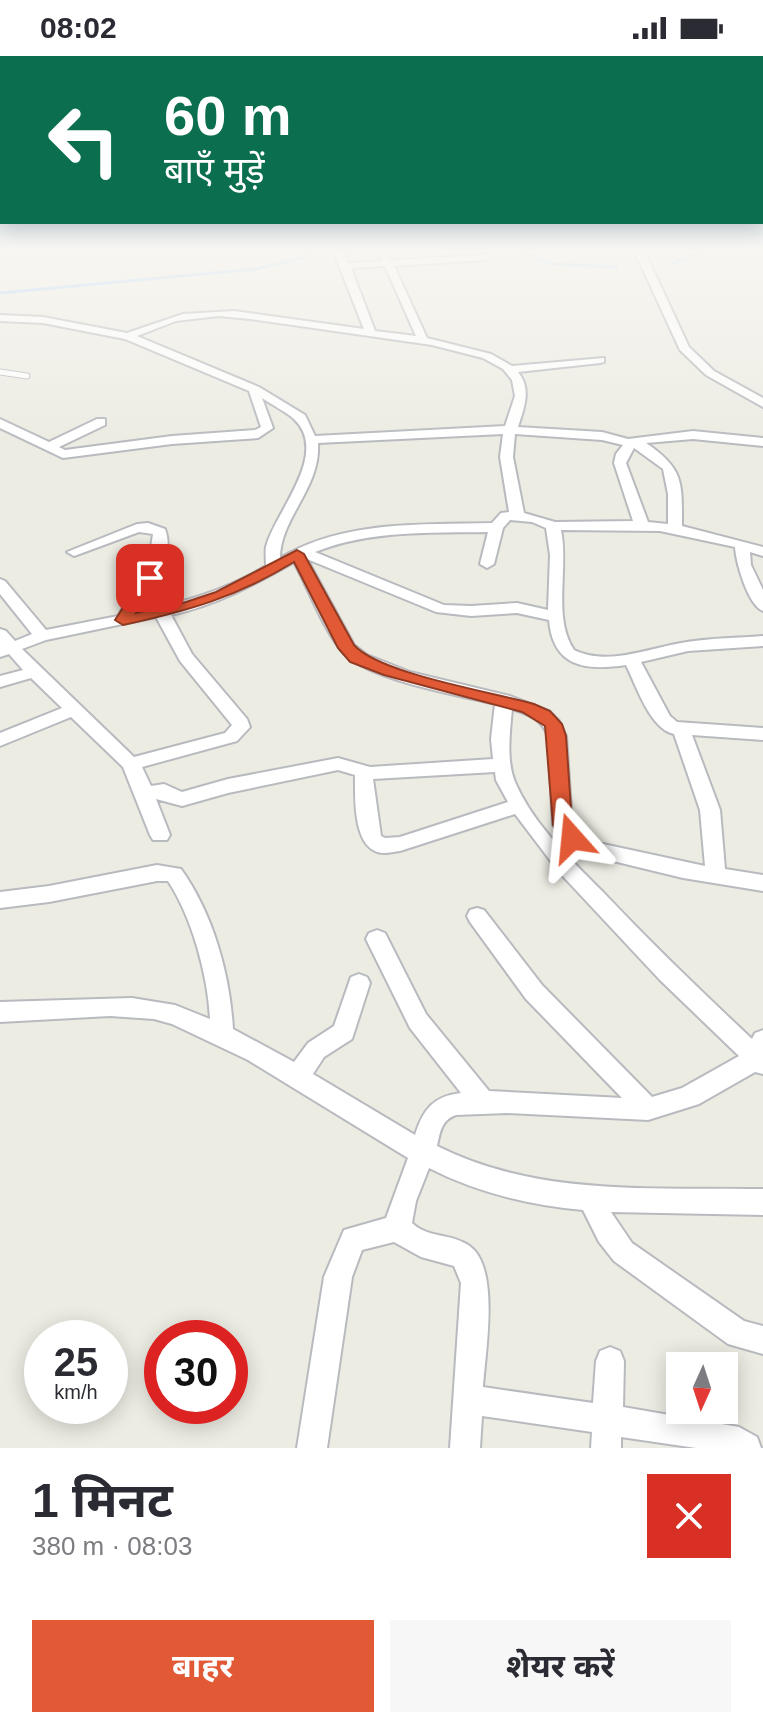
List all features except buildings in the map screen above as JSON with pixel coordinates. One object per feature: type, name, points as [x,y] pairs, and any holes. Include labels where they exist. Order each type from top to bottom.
[{"type":"street","points":[[128,336],[158,323],[217,313],[423,340],[498,360],[512,369],[520,388],[506,448],[517,515]]},
{"type":"street","points":[[363,313],[370,333]]},
{"type":"street","points":[[411,313],[423,340]]},
{"type":"street","points":[[668,313],[690,355],[710,373],[763,403]]},
{"type":"street","points":[[0,318],[73,325],[128,336],[255,389],[301,418],[311,440],[312,453],[303,489],[273,549],[273,568]]},
{"type":"street","points":[[512,369],[600,360]]},
{"type":"street","points":[[0,423],[28,435],[57,453],[72,454],[172,440],[258,434],[267,428],[267,423],[256,405],[255,389]]},
{"type":"street","points":[[48,448],[101,422]]},
{"type":"street","points":[[311,440],[511,429],[633,441],[693,435],[763,442]]},
{"type":"street","points":[[633,441],[622,454],[620,463],[642,525]]},
{"type":"street","points":[[633,441],[653,451],[670,471],[675,495],[675,528]]},
{"type":"street","points":[[487,564],[496,527],[506,516],[517,515],[553,526],[599,523],[675,528],[763,552]]},
{"type":"street","points":[[553,526],[558,548],[557,617],[561,641],[565,651],[575,657],[599,662],[631,659],[678,648],[763,641]]},
{"type":"street","points":[[74,552],[137,528],[148,527],[160,532],[162,543],[158,561],[123,620]]},
{"type":"street","points":[[4,645],[162,612],[221,595],[300,553],[354,534],[496,527]]},
{"type":"street","points":[[742,544],[744,565],[762,600]]},
{"type":"street","points":[[300,553],[441,609],[517,608],[557,617]]},
{"type":"street","points":[[300,553],[347,648],[356,658],[503,706],[544,715],[553,724],[557,736],[567,852]]},
{"type":"street","points":[[0,584],[42,636]]},
{"type":"street","points":[[131,764],[231,737],[241,727],[241,723],[184,655],[167,628],[162,612]]},
{"type":"street","points":[[4,645],[131,764],[160,835]]},
{"type":"street","points":[[631,659],[667,725],[681,729],[763,734]]},
{"type":"street","points":[[0,682],[34,672]]},
{"type":"street","points":[[398,1228],[403,1201],[431,1124],[440,1110],[458,1103],[483,1102],[599,1110],[648,1109],[686,1099],[761,1054],[668,974],[567,852],[523,813],[505,780],[502,765],[503,706]]},
{"type":"street","points":[[0,740],[75,709]]},
{"type":"street","points":[[681,729],[710,810],[716,876]]},
{"type":"street","points":[[145,794],[164,791],[171,798],[182,799],[241,783],[338,764],[364,773],[502,765]]},
{"type":"street","points":[[364,773],[372,839],[381,846],[523,813]]},
{"type":"street","points":[[567,852],[763,883]]},
{"type":"street","points":[[0,900],[157,873],[179,877],[189,896],[220,989],[222,1035]]},
{"type":"street","points":[[477,916],[534,992],[648,1109]]},
{"type":"street","points":[[377,939],[418,1021],[483,1102]]},
{"type":"street","points":[[297,1078],[316,1050],[344,1032],[359,983]]},
{"type":"street","points":[[0,1012],[138,1009],[173,1014],[222,1035],[423,1153],[493,1182],[534,1192],[590,1197],[763,1202]]},
{"type":"street","points":[[590,1197],[608,1233],[623,1252],[738,1334],[763,1340]]},
{"type":"street","points":[[398,1228],[414,1243],[459,1252],[472,1264],[475,1283],[465,1448]]},
{"type":"street","points":[[312,1448],[338,1277],[346,1251],[353,1239],[398,1228]]},
{"type":"street","points":[[606,1434],[610,1361]]},
{"type":"street","points":[[468,1399],[606,1434],[722,1437],[746,1448]]},
{"type":"lane","points":[[0,372],[27,376]]},
{"type":"route","points":[[150,578],[123,620],[190,606],[221,595],[241,587],[297,554],[319,599],[356,658],[368,665],[528,708],[544,715],[553,724],[557,736],[563,825],[572,838]]}]
